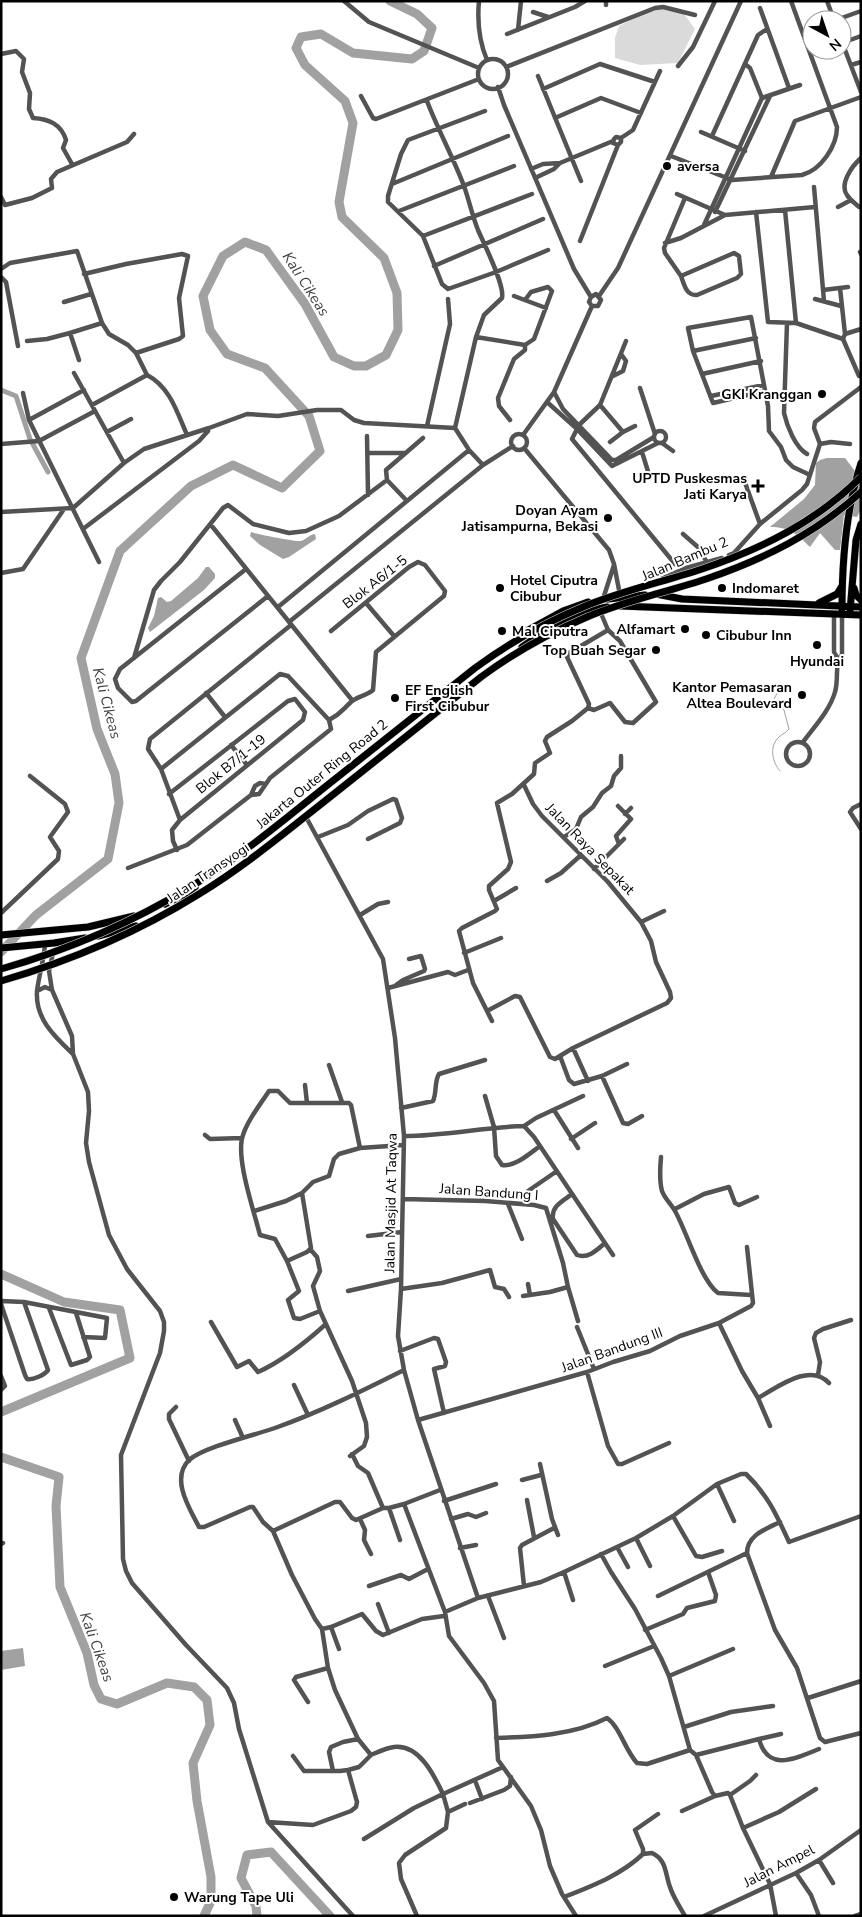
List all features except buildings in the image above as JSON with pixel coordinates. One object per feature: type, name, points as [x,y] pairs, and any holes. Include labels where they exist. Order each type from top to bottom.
[{"type":"highway","points":[[838,614],[842,605],[844,560],[853,490],[861,463]]},
{"type":"highway","name":"Jakarta Outer Ring Road 2","points":[[1,969],[29,961],[87,939],[142,914],[193,885],[242,852],[501,648],[529,632],[584,606],[703,569],[778,538],[828,506],[861,477]]},
{"type":"highway","name":"Jakarta Outer Ring Road 2","points":[[1,980],[32,972],[91,949],[146,924],[206,890],[249,862],[481,677],[507,658],[534,642],[588,616],[706,579],[783,548],[834,514],[861,492]]},
{"type":"highway","points":[[850,615],[856,540],[861,524]]},
{"type":"highway","points":[[853,583],[856,595],[861,600]]},
{"type":"highway","points":[[816,604],[837,594],[843,584]]},
{"type":"highway","name":"Jalan Transyogi","points":[[1,935],[98,925],[137,915],[172,902],[200,883],[464,676],[530,629],[576,606],[603,599],[658,594],[682,599],[861,606]]},
{"type":"highway","name":"Jalan Transyogi","points":[[1,948],[54,943],[120,931],[161,918],[188,905],[248,863],[535,637],[565,621],[600,608],[627,606],[658,606],[684,610],[861,615]]},
{"type":"highway","points":[[362,756],[364,762],[372,766]]},
{"type":"highway","points":[[348,768],[357,772],[356,778]]},
{"type":"street","points":[[344,1],[369,22],[479,68]]},
{"type":"street","points":[[479,1],[480,44],[487,60]]},
{"type":"street","points":[[518,30],[520,1]]},
{"type":"street","points":[[575,1],[575,7]]},
{"type":"street","points":[[507,34],[575,7],[585,1]]},
{"type":"street","points":[[678,66],[693,47],[715,1]]},
{"type":"street","points":[[599,296],[618,268],[741,1]]},
{"type":"street","points":[[671,156],[729,179],[802,175],[817,168],[834,145],[837,127],[791,1]]},
{"type":"street","points":[[506,67],[655,8],[663,7],[695,15]]},
{"type":"street","points":[[760,8],[789,88]]},
{"type":"street","points":[[533,12],[548,17]]},
{"type":"street","points":[[712,136],[758,35],[767,29]]},
{"type":"street","points":[[1,54],[16,51],[24,59],[22,72],[30,93],[29,109],[31,115],[33,118],[49,119],[61,129],[66,140],[63,148],[72,164]]},
{"type":"street","points":[[496,59],[506,67],[506,80],[498,87],[490,88],[485,86],[479,79],[479,68],[487,60],[496,59]]},
{"type":"street","points":[[849,60],[860,91]]},
{"type":"street","points":[[851,65],[861,62]]},
{"type":"street","points":[[543,89],[600,64],[655,82]]},
{"type":"street","points":[[729,179],[739,148],[762,98],[750,68],[745,64]]},
{"type":"street","points":[[535,178],[547,173],[560,163],[613,141],[616,137],[620,138],[633,130],[660,71]]},
{"type":"street","points":[[538,76],[581,181]]},
{"type":"street","points":[[361,96],[375,120],[479,79]]},
{"type":"street","points":[[762,98],[800,85]]},
{"type":"street","points":[[498,87],[531,169],[574,269],[590,297],[589,301],[592,306]]},
{"type":"street","points":[[704,225],[745,151],[770,96]]},
{"type":"street","points":[[771,177],[794,122],[861,97]]},
{"type":"street","points":[[555,118],[601,98],[640,113]]},
{"type":"street","points":[[427,101],[463,185],[473,217],[503,294],[502,298],[484,315],[476,337],[455,428],[469,450],[483,465]]},
{"type":"street","points":[[485,111],[437,128],[406,142],[392,184],[388,200],[389,204],[399,211],[423,236],[442,284],[448,289],[496,272],[548,250]]},
{"type":"street","points":[[701,132],[745,151]]},
{"type":"street","points":[[1,197],[5,205],[32,198],[52,188],[51,179],[57,172],[127,142],[134,134]]},
{"type":"street","points":[[392,184],[508,136]]},
{"type":"street","points":[[580,241],[618,145],[622,142],[620,138]]},
{"type":"street","points":[[613,141],[614,144],[618,145]]},
{"type":"street","points":[[859,207],[844,190],[845,181],[853,166],[861,158]]},
{"type":"street","points":[[531,169],[544,164],[560,163]]},
{"type":"street","points":[[544,164],[547,173]]},
{"type":"street","points":[[399,211],[514,166]]},
{"type":"street","points":[[814,187],[824,301]]},
{"type":"street","points":[[423,236],[532,194]]},
{"type":"street","points":[[677,194],[725,215]]},
{"type":"street","points":[[681,276],[734,253],[739,256],[742,274],[737,278],[693,296],[688,292],[681,276],[665,253],[664,248],[685,198]]},
{"type":"street","points":[[838,206],[852,200]]},
{"type":"street","points":[[665,243],[681,238],[725,215],[815,207]]},
{"type":"street","points":[[785,210],[796,323]]},
{"type":"street","points":[[756,212],[769,323],[796,323],[844,337],[861,329]]},
{"type":"street","points":[[434,266],[543,219]]},
{"type":"street","points":[[1,269],[10,263],[77,251],[102,323],[109,334],[128,345],[136,353],[147,375],[170,396],[187,435]]},
{"type":"street","points":[[84,274],[182,254],[188,256],[179,298],[183,336],[136,353]]},
{"type":"street","points":[[1,277],[6,282],[18,346]]},
{"type":"street","points":[[476,337],[525,344],[534,339],[552,291],[548,287],[531,292],[525,300]]},
{"type":"street","points":[[822,290],[848,287]]},
{"type":"street","points":[[840,288],[844,337],[859,376]]},
{"type":"street","points":[[64,302],[91,294]]},
{"type":"street","points":[[590,297],[594,294],[599,296]]},
{"type":"street","points":[[514,296],[546,308]]},
{"type":"street","points":[[592,306],[596,307],[600,304],[599,296]]},
{"type":"street","points":[[427,426],[450,324],[448,299]]},
{"type":"street","points":[[815,299],[841,306]]},
{"type":"street","points":[[513,446],[513,438],[523,435],[554,392],[592,306]]},
{"type":"street","points":[[765,391],[713,403],[693,351],[688,328],[751,316],[761,361],[768,406],[769,431],[781,447],[786,460],[793,467],[810,476]]},
{"type":"street","points":[[27,341],[47,339],[102,323]]},
{"type":"street","points":[[787,323],[784,413],[786,422],[801,450],[807,454]]},
{"type":"street","points":[[70,333],[79,360]]},
{"type":"street","points":[[693,351],[756,338]]},
{"type":"street","points":[[626,341],[600,405],[577,427],[572,437],[573,442],[675,564]]},
{"type":"street","points":[[510,420],[499,406],[498,398],[514,359],[525,350],[525,344]]},
{"type":"street","points":[[612,376],[623,371],[626,361],[621,354]]},
{"type":"street","points":[[702,374],[761,361]]},
{"type":"street","points":[[74,373],[124,464]]},
{"type":"street","points":[[92,404],[147,375]]},
{"type":"street","points":[[711,396],[764,385]]},
{"type":"street","name":"Jalan Bambu 2","points":[[635,596],[643,588],[686,568],[706,561],[718,560],[734,553],[760,524],[807,484],[820,444],[814,428],[815,422],[861,387]]},
{"type":"street","points":[[640,388],[655,435],[660,443],[673,451]]},
{"type":"street","points":[[29,420],[84,390]]},
{"type":"street","points":[[547,402],[577,427],[613,460],[659,431],[665,434],[665,439],[612,466],[577,427],[563,409],[554,392]]},
{"type":"street","points":[[23,393],[34,442],[73,508],[99,562]]},
{"type":"street","points":[[600,405],[623,432]]},
{"type":"street","points":[[1,512],[73,508],[144,449],[247,414],[287,415],[317,410],[341,410],[354,420],[364,422],[455,428]]},
{"type":"street","points":[[1,444],[34,442],[95,411]]},
{"type":"street","points":[[107,432],[131,419]]},
{"type":"street","points":[[610,442],[635,426]]},
{"type":"street","points":[[83,528],[199,441],[208,431]]},
{"type":"street","points":[[513,446],[518,450],[524,448],[527,441],[523,435]]},
{"type":"street","points":[[367,436],[368,495]]},
{"type":"street","points":[[407,501],[387,480],[386,470],[423,438]]},
{"type":"street","points":[[820,444],[831,442],[850,444]]},
{"type":"street","points":[[177,850],[173,841],[172,830],[180,820],[160,769],[148,749],[150,739],[483,465],[513,446]]},
{"type":"street","points":[[524,448],[608,550],[614,564],[620,598]]},
{"type":"street","points":[[278,607],[469,450]]},
{"type":"street","points":[[642,452],[650,478]]},
{"type":"street","points":[[368,453],[405,453]]},
{"type":"street","points":[[743,477],[760,524]]},
{"type":"street","points":[[134,658],[154,590],[211,525],[223,508],[228,505],[252,524],[289,533],[306,531],[339,516],[387,480]]},
{"type":"street","points":[[1,572],[23,570],[64,509]]},
{"type":"street","points":[[211,525],[352,700]]},
{"type":"street","points":[[683,534],[699,548],[706,561]]},
{"type":"street","name":"Blok A6/1-5","points":[[331,631],[409,567],[418,562],[425,564],[444,591],[444,596],[394,636]]},
{"type":"street","points":[[603,599],[614,564]]},
{"type":"street","points":[[246,569],[120,669],[115,679],[118,688],[132,702],[268,596]]},
{"type":"street","points":[[330,720],[342,714],[352,700],[365,696],[372,690],[376,652],[394,636],[366,603]]},
{"type":"street","points":[[588,708],[594,710],[610,704],[625,722],[633,723],[656,701],[620,641],[608,630],[600,608]]},
{"type":"street","points":[[803,742],[828,706],[835,692],[838,659],[842,654],[838,614]]},
{"type":"street","points":[[838,614],[834,652],[838,659]]},
{"type":"street","points":[[492,1021],[468,970],[459,931],[495,911],[497,908],[489,886],[508,869],[511,862],[497,803],[524,785],[534,774],[535,763],[550,753],[545,742],[547,738],[588,708],[589,704],[567,657],[569,653],[608,630]]},
{"type":"street","points":[[160,769],[276,676],[283,674],[288,676],[330,720],[331,729],[265,784],[259,794],[251,795]]},
{"type":"street","points":[[206,693],[225,717]]},
{"type":"street","name":"Blok B7/1-19","points":[[180,820],[303,720],[305,712],[295,699],[288,701],[231,745]]},
{"type":"street","points":[[796,741],[803,742],[808,746],[809,758],[806,763],[800,766],[792,765],[786,760],[785,752],[789,745],[796,741]]},
{"type":"street","points":[[169,794],[231,745],[247,765]]},
{"type":"street","points":[[564,837],[576,829],[581,817],[593,807],[602,793],[610,786],[614,776],[621,768],[621,756]]},
{"type":"street","points":[[1,913],[58,859],[60,851],[50,837],[68,812],[65,804],[30,776]]},
{"type":"street","points":[[128,868],[187,845],[251,795],[255,786],[265,784]]},
{"type":"street","name":"Jalan Raya Sepakat","points":[[524,785],[533,804],[542,816],[626,902],[641,922],[651,941],[656,962],[671,998],[667,1003],[573,1048]]},
{"type":"street","points":[[318,837],[348,825],[393,799],[396,800],[402,818],[400,823],[368,839]]},
{"type":"street","points":[[861,804],[850,812],[861,829]]},
{"type":"street","points":[[618,806],[630,820],[616,836],[619,844]]},
{"type":"street","points":[[625,814],[631,808]]},
{"type":"street","name":"Jalan Masjid At Taqwa","points":[[306,818],[383,959],[388,988],[404,1136],[401,1289],[398,1329],[400,1351],[418,1420],[440,1490],[478,1598]]},
{"type":"street","points":[[594,869],[624,839]]},
{"type":"street","points":[[547,881],[561,873],[581,855]]},
{"type":"street","points":[[494,901],[516,888]]},
{"type":"street","points":[[360,915],[378,904],[388,902]]},
{"type":"street","points":[[641,922],[664,911]]},
{"type":"street","points":[[464,953],[501,938]]},
{"type":"street","points":[[54,943],[50,971],[52,990],[72,1036],[73,1054],[88,1092],[89,1111],[86,1143],[109,1235],[127,1269],[160,1311],[164,1322],[160,1353],[121,1455],[123,1559],[126,1571],[132,1583],[186,1645],[228,1688],[268,1822],[353,1916]]},
{"type":"street","points":[[42,944],[43,965],[37,992],[43,1021],[50,1031],[73,1054]]},
{"type":"street","points":[[395,986],[403,980],[424,971],[425,968],[421,956],[409,959]]},
{"type":"street","points":[[388,988],[448,972],[455,975],[468,970]]},
{"type":"street","points":[[37,992],[45,987],[52,990]]},
{"type":"street","points":[[487,1011],[515,996],[520,996],[550,1058],[555,1059],[573,1048],[588,1080]]},
{"type":"street","points":[[560,1056],[571,1083],[574,1084],[602,1076],[627,1064]]},
{"type":"street","points":[[401,1108],[433,1101],[436,1077],[439,1074],[485,1060]]},
{"type":"street","points":[[329,1065],[342,1102]]},
{"type":"street","points":[[602,1076],[623,1122],[628,1124],[642,1116]]},
{"type":"street","points":[[305,1085],[307,1103]]},
{"type":"street","points":[[320,1310],[300,1318],[294,1318],[288,1300],[299,1291],[288,1260],[275,1240],[260,1235],[242,1160],[242,1138],[248,1124],[270,1091],[278,1091],[290,1103],[342,1102],[351,1105],[360,1148]]},
{"type":"street","points":[[485,1096],[494,1127],[496,1156],[502,1165],[507,1166],[524,1158],[540,1146]]},
{"type":"street","points":[[404,1136],[456,1134],[494,1127],[524,1126],[583,1096]]},
{"type":"street","points":[[554,1110],[578,1148]]},
{"type":"street","points":[[572,1138],[594,1123]]},
{"type":"street","points":[[524,1126],[540,1146],[613,1255]]},
{"type":"street","points":[[205,1136],[210,1139],[242,1138]]},
{"type":"street","points":[[254,1211],[302,1193],[313,1182],[329,1176],[334,1159],[339,1154],[360,1148],[404,1145]]},
{"type":"street","points":[[661,1156],[660,1179],[663,1193],[675,1209],[697,1259],[718,1293],[751,1295],[747,1247]]},
{"type":"street","points":[[528,1191],[557,1171]]},
{"type":"street","points":[[675,1209],[704,1194],[729,1187],[735,1203],[739,1205],[758,1197]]},
{"type":"street","points":[[302,1193],[310,1249],[317,1257],[320,1271],[313,1286],[320,1310],[356,1394],[366,1423],[367,1438],[364,1446],[351,1455],[358,1466],[368,1473],[383,1508]]},
{"type":"street","points":[[572,1194],[554,1208],[552,1213],[553,1219],[558,1227],[577,1255],[581,1257],[590,1254],[605,1243]]},
{"type":"street","name":"Jalan Bandung I","points":[[403,1199],[534,1204],[546,1208],[563,1263],[568,1287]]},
{"type":"street","points":[[508,1204],[522,1239]]},
{"type":"street","points":[[368,1236],[402,1232]]},
{"type":"street","points":[[288,1260],[310,1249]]},
{"type":"street","points":[[401,1289],[442,1283],[490,1270],[495,1286],[504,1289],[509,1297]]},
{"type":"street","points":[[348,1291],[401,1279]]},
{"type":"street","points":[[528,1284],[530,1295]]},
{"type":"street","points":[[523,1296],[568,1287],[578,1321]]},
{"type":"street","name":"Jalan Bandung III","points":[[418,1420],[587,1372],[650,1351],[680,1336],[719,1323],[752,1306],[751,1295]]},
{"type":"street","points":[[24,1302],[48,1370],[45,1374],[31,1380],[27,1379],[24,1375],[1,1302],[24,1302],[102,1316],[108,1320],[105,1338],[83,1337]]},
{"type":"street","points":[[49,1308],[71,1365],[90,1358],[76,1312]]},
{"type":"street","points":[[818,1375],[820,1362],[814,1338],[816,1333],[851,1320]]},
{"type":"street","points":[[211,1322],[237,1367],[249,1361],[258,1372],[270,1367],[304,1343],[326,1324]]},
{"type":"street","points":[[719,1323],[742,1371],[758,1398],[770,1426]]},
{"type":"street","points":[[577,1327],[594,1369]]},
{"type":"street","points":[[400,1351],[434,1338],[438,1340],[446,1362],[445,1366],[434,1369],[444,1413]]},
{"type":"street","points":[[371,1755],[358,1739],[335,1690],[328,1668],[322,1629],[314,1619],[292,1575],[273,1531],[250,1506],[204,1527],[199,1527],[181,1488],[182,1474],[189,1460],[207,1451],[308,1415],[404,1370]]},
{"type":"street","points":[[587,1372],[614,1461],[622,1464],[669,1443]]},
{"type":"street","points":[[758,1398],[789,1381],[806,1375],[824,1377],[829,1384]]},
{"type":"street","points":[[1,1376],[5,1386],[1,1390]]},
{"type":"street","points":[[294,1385],[308,1415]]},
{"type":"street","points":[[176,1407],[169,1414],[170,1419],[189,1460]]},
{"type":"street","points":[[235,1420],[243,1438]]},
{"type":"street","points":[[540,1464],[554,1528],[558,1535]]},
{"type":"street","points":[[522,1480],[541,1474]]},
{"type":"street","points":[[322,1629],[362,1614],[380,1634],[389,1633],[422,1619],[444,1614],[478,1598],[541,1582],[636,1538],[673,1516],[717,1484],[741,1474],[746,1474],[757,1484],[770,1501],[789,1542],[861,1516]]},
{"type":"street","points":[[444,1501],[496,1484]]},
{"type":"street","points":[[717,1484],[734,1521]]},
{"type":"street","points":[[273,1531],[337,1502],[340,1502],[352,1518],[356,1520],[383,1508],[404,1504],[440,1490]]},
{"type":"street","points":[[527,1500],[534,1537]]},
{"type":"street","points":[[404,1504],[444,1614],[449,1636],[484,1683],[494,1701],[498,1760],[511,1776],[534,1814],[541,1830],[550,1866],[564,1897],[576,1916]]},
{"type":"street","points":[[389,1508],[400,1540]]},
{"type":"street","points":[[451,1519],[468,1514],[476,1517],[486,1513]]},
{"type":"street","points":[[673,1516],[696,1556],[702,1557],[722,1551]]},
{"type":"street","points":[[360,1519],[365,1530],[364,1540],[371,1554]]},
{"type":"street","points":[[780,1522],[753,1537],[747,1546],[747,1553],[775,1630],[797,1668],[820,1738],[825,1742],[861,1733]]},
{"type":"street","points":[[524,1586],[520,1548],[525,1542],[554,1528]]},
{"type":"street","points":[[636,1538],[650,1566]]},
{"type":"street","points":[[460,1548],[476,1545]]},
{"type":"street","points":[[617,1547],[628,1567]]},
{"type":"street","points":[[658,1596],[747,1553]]},
{"type":"street","points":[[601,1554],[636,1608],[645,1630],[669,1676],[690,1750],[696,1755],[715,1796]]},
{"type":"street","points":[[369,1586],[401,1574],[409,1579],[428,1569]]},
{"type":"street","points":[[564,1572],[573,1600]]},
{"type":"street","points":[[645,1630],[683,1614],[687,1608],[715,1601],[716,1597],[708,1572]]},
{"type":"street","points":[[488,1596],[504,1638]]},
{"type":"street","points":[[378,1604],[389,1633]]},
{"type":"street","points":[[331,1627],[339,1649]]},
{"type":"street","points":[[605,1666],[654,1646]]},
{"type":"street","points":[[669,1676],[733,1650]]},
{"type":"street","points":[[308,1702],[294,1680],[296,1677],[328,1668]]},
{"type":"street","points":[[808,1698],[861,1681]]},
{"type":"street","points":[[684,1726],[731,1712],[773,1706]]},
{"type":"street","points":[[496,1738],[532,1737],[595,1724],[607,1718],[612,1721],[629,1755],[637,1763],[647,1764],[690,1750]]},
{"type":"street","points":[[696,1755],[781,1734]]},
{"type":"street","points":[[333,1771],[329,1752],[330,1747],[358,1739]]},
{"type":"street","points":[[759,1739],[761,1748],[767,1755],[779,1761],[789,1760],[819,1749]]},
{"type":"street","points":[[294,1756],[304,1771],[348,1770],[359,1767],[371,1755],[393,1747],[411,1750],[420,1757],[435,1777],[444,1794],[448,1812],[446,1828],[405,1855],[399,1863],[401,1879],[417,1916]]},
{"type":"street","points":[[364,1839],[414,1808],[503,1767]]},
{"type":"street","points":[[268,1822],[314,1825],[351,1811],[358,1802],[348,1770]]},
{"type":"street","points":[[682,1811],[715,1796],[730,1794],[756,1775]]},
{"type":"street","points":[[448,1812],[507,1788],[510,1786],[511,1776]]},
{"type":"street","points":[[476,1782],[482,1799]]},
{"type":"street","points":[[743,1828],[779,1812],[816,1788]]},
{"type":"street","points":[[730,1794],[743,1828],[770,1884],[776,1916]]},
{"type":"street","points":[[644,1854],[636,1830],[658,1814]]},
{"type":"street","name":"Jalan Ampel","points":[[704,1916],[819,1860],[860,1832]]},
{"type":"street","points":[[564,1897],[614,1876],[644,1854],[652,1853],[662,1861],[666,1870],[669,1887],[685,1916]]},
{"type":"street","points":[[819,1860],[834,1883]]},
{"type":"street","points":[[796,1872],[811,1895],[819,1916]]},
{"type":"street","points":[[716,1910],[719,1916]]},
{"type":"street","points":[[855,1916],[861,1914]]},
{"type":"shaded area","points":[[655,8],[684,14],[695,29],[678,63],[640,65],[615,58],[615,38],[619,26]]},
{"type":"shaded area","points":[[827,458],[845,458],[861,479],[861,509],[857,517],[844,515],[840,550],[835,550],[820,533],[810,547],[792,532],[782,528],[770,527],[804,499],[815,485],[816,463]]},
{"type":"shaded area","points":[[251,532],[298,541],[315,534],[316,539],[283,559],[260,545],[250,536]]},
{"type":"shaded area","points":[[206,567],[209,567],[215,574],[215,578],[204,590],[150,632],[148,628],[154,616],[158,598],[161,597],[167,602],[171,601],[198,578]]},
{"type":"shaded area","points":[[23,1648],[25,1666],[1,1670],[1,1651]]},
{"type":"waterway","name":"Kali Cikeas","points":[[1,952],[36,915],[108,859],[119,803],[115,774],[97,729],[81,658],[120,551],[191,486],[233,465],[282,488],[320,451],[309,416],[265,368],[227,354],[210,330],[203,296],[223,256],[245,242],[266,250],[305,304],[334,357],[354,366],[366,366],[386,355],[398,330],[397,293],[384,258],[342,217],[339,202],[353,123],[345,101],[305,65],[296,48],[301,37],[321,34],[353,53],[412,59],[424,51],[432,28],[417,14],[390,1]]},
{"type":"waterway","points":[[1,390],[16,396],[30,439],[48,472]]},
{"type":"waterway","points":[[780,683],[780,688],[774,699],[784,710],[789,729],[780,736],[773,749],[775,763],[780,771]]},
{"type":"waterway","name":"Kali Cikeas","points":[[1,1274],[64,1302],[120,1310],[130,1358],[1,1412]]},
{"type":"waterway","name":"Kali Cikeas","points":[[1,1457],[59,1477],[56,1506],[60,1587],[87,1653],[94,1685],[101,1699],[117,1704],[167,1683],[194,1687],[207,1700],[210,1725],[193,1763],[197,1801],[211,1877],[211,1901],[204,1916]]},
{"type":"waterway","name":"Kali Cikeas","points":[[257,1916],[256,1906],[241,1878],[247,1855],[271,1852],[330,1916]]},
{"type":"place","name":"aversa","points":[[667,166]]},
{"type":"place","name":"GKI Kranggan","points":[[822,394]]},
{"type":"place","name":"UPTD Puskesmas Jati Karya","points":[[758,486]]},
{"type":"place","name":"Doyan Ayam Jatisampurna, Bekasi","points":[[608,518]]},
{"type":"place","name":"Hotel Ciputra Cibubur","points":[[500,588]]},
{"type":"place","name":"Indomaret","points":[[722,588]]},
{"type":"place","name":"Alfamart","points":[[685,629]]},
{"type":"place","name":"Mal Ciputra","points":[[502,631]]},
{"type":"place","name":"Cibubur Inn","points":[[706,635]]},
{"type":"place","name":"Hyundai","points":[[817,645]]},
{"type":"place","name":"Top Buah Segar","points":[[656,650]]},
{"type":"place","name":"Kantor Pemasaran Altea Boulevard","points":[[802,695]]},
{"type":"place","name":"EF English First Cibubur","points":[[395,698]]},
{"type":"place","name":"Warung Tape Uli","points":[[174,1897]]}]
